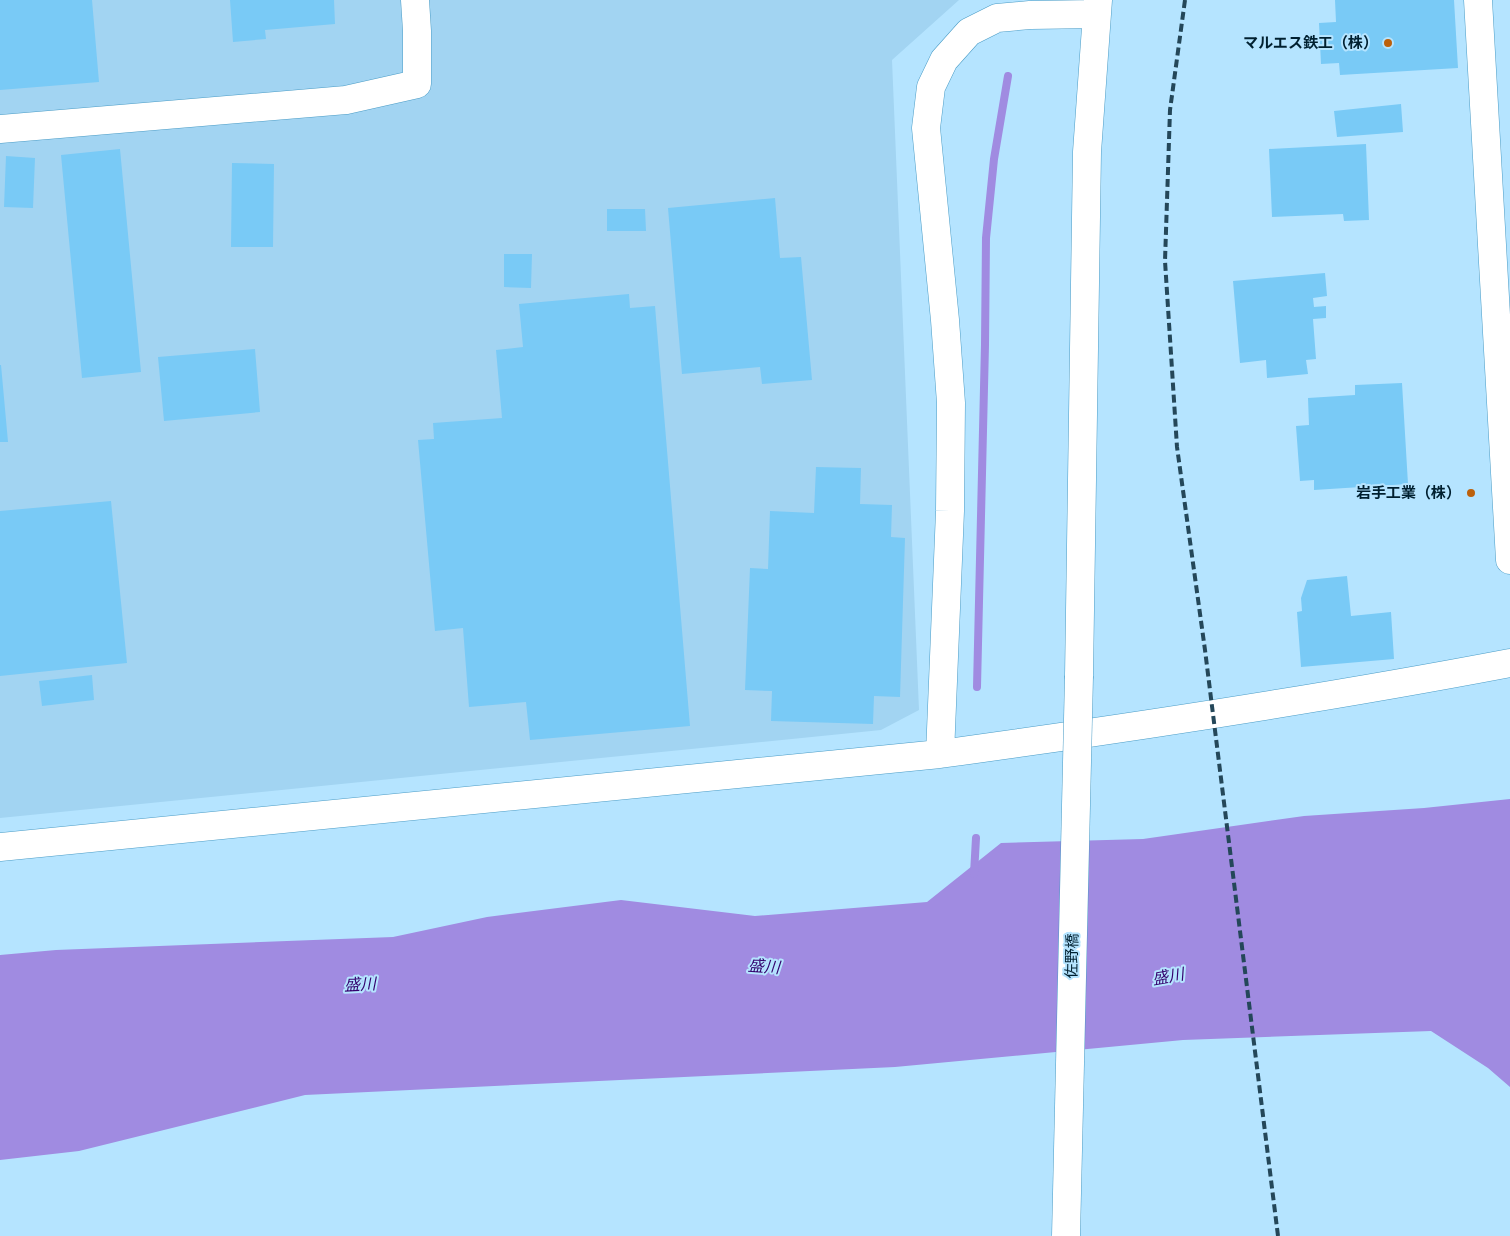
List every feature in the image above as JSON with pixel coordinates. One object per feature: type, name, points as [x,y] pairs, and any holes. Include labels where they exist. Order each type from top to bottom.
[{"type":"street","points":[[0,129],[346,100],[417,84],[415,0]]},
{"type":"street","points":[[1478,0],[1510,560]]},
{"type":"street","points":[[940,754],[950,511],[951,403],[946,320],[926,128],[931,87],[944,60],[969,32],[997,18],[1097,7]]},
{"type":"street","name":"佐野橋","points":[[1066,1236],[1079,676],[1087,152],[1097,7]]},
{"type":"street","points":[[0,847],[940,754],[1038,741],[1412,682],[1510,663]]},
{"type":"shaded area","points":[[0,0],[959,0],[892,60],[919,710],[881,730],[0,818]]},
{"type":"water","name":"盛川","points":[[1510,799],[1510,1087],[1488,1068],[1431,1031],[1183,1040],[895,1067],[305,1095],[79,1151],[0,1160],[0,955],[56,950],[393,937],[487,917],[621,900],[755,916],[927,902],[1001,843],[1143,839],[1304,816],[1424,808]]},
{"type":"building","points":[[0,0],[92,0],[99,82],[0,90]]},
{"type":"building","points":[[230,0],[334,0],[335,24],[265,30],[266,39],[233,42]]},
{"type":"building","name":"マルエス鉄工（株）","points":[[1335,0],[1454,0],[1458,68],[1340,75],[1339,63],[1321,64],[1319,23],[1336,22]]},
{"type":"building","points":[[1401,104],[1403,132],[1337,137],[1334,111]]},
{"type":"building","points":[[1366,144],[1369,220],[1344,221],[1343,214],[1272,217],[1269,149]]},
{"type":"building","points":[[120,149],[141,372],[82,378],[61,155]]},
{"type":"building","points":[[6,156],[35,158],[33,208],[4,207]]},
{"type":"building","points":[[232,163],[274,164],[273,247],[231,247]]},
{"type":"building","points":[[775,198],[780,258],[801,257],[812,380],[762,384],[760,367],[682,374],[668,208]]},
{"type":"building","points":[[607,209],[645,209],[646,231],[607,231]]},
{"type":"building","points":[[504,254],[532,254],[531,288],[504,287]]},
{"type":"building","points":[[1325,273],[1327,296],[1313,298],[1314,307],[1326,306],[1326,318],[1313,319],[1316,359],[1306,360],[1308,374],[1267,378],[1266,360],[1240,363],[1233,281]]},
{"type":"building","points":[[629,294],[630,308],[655,306],[690,726],[530,740],[526,702],[469,707],[463,628],[435,631],[418,440],[434,439],[433,423],[502,418],[496,350],[523,347],[519,304]]},
{"type":"building","points":[[255,349],[260,412],[164,421],[158,357]]},
{"type":"building","points":[[1,365],[8,442],[0,442]]},
{"type":"building","points":[[1402,383],[1408,484],[1314,490],[1314,480],[1300,481],[1296,426],[1309,425],[1308,398],[1355,395],[1355,385]]},
{"type":"building","points":[[816,467],[861,468],[860,504],[892,505],[891,537],[905,538],[900,697],[874,696],[873,724],[771,721],[772,691],[745,690],[750,568],[768,569],[770,511],[814,513]]},
{"type":"building","points":[[111,501],[127,663],[0,676],[0,511]]},
{"type":"building","points":[[1347,576],[1351,616],[1391,612],[1394,659],[1301,667],[1297,612],[1302,611],[1301,598],[1307,580]]},
{"type":"building","points":[[92,675],[94,700],[42,706],[39,681]]},
{"type":"waterway","points":[[977,687],[986,238],[994,159],[1008,76]]},
{"type":"waterway","points":[[974,874],[976,838]]},
{"type":"railway","points":[[1185,0],[1170,110],[1165,261],[1177,447],[1205,650],[1278,1236]]},
{"type":"place","name":"マルエス鉄工（株）","points":[[1388,43]]},
{"type":"place","name":"岩手工業（株）","points":[[1471,493]]}]
